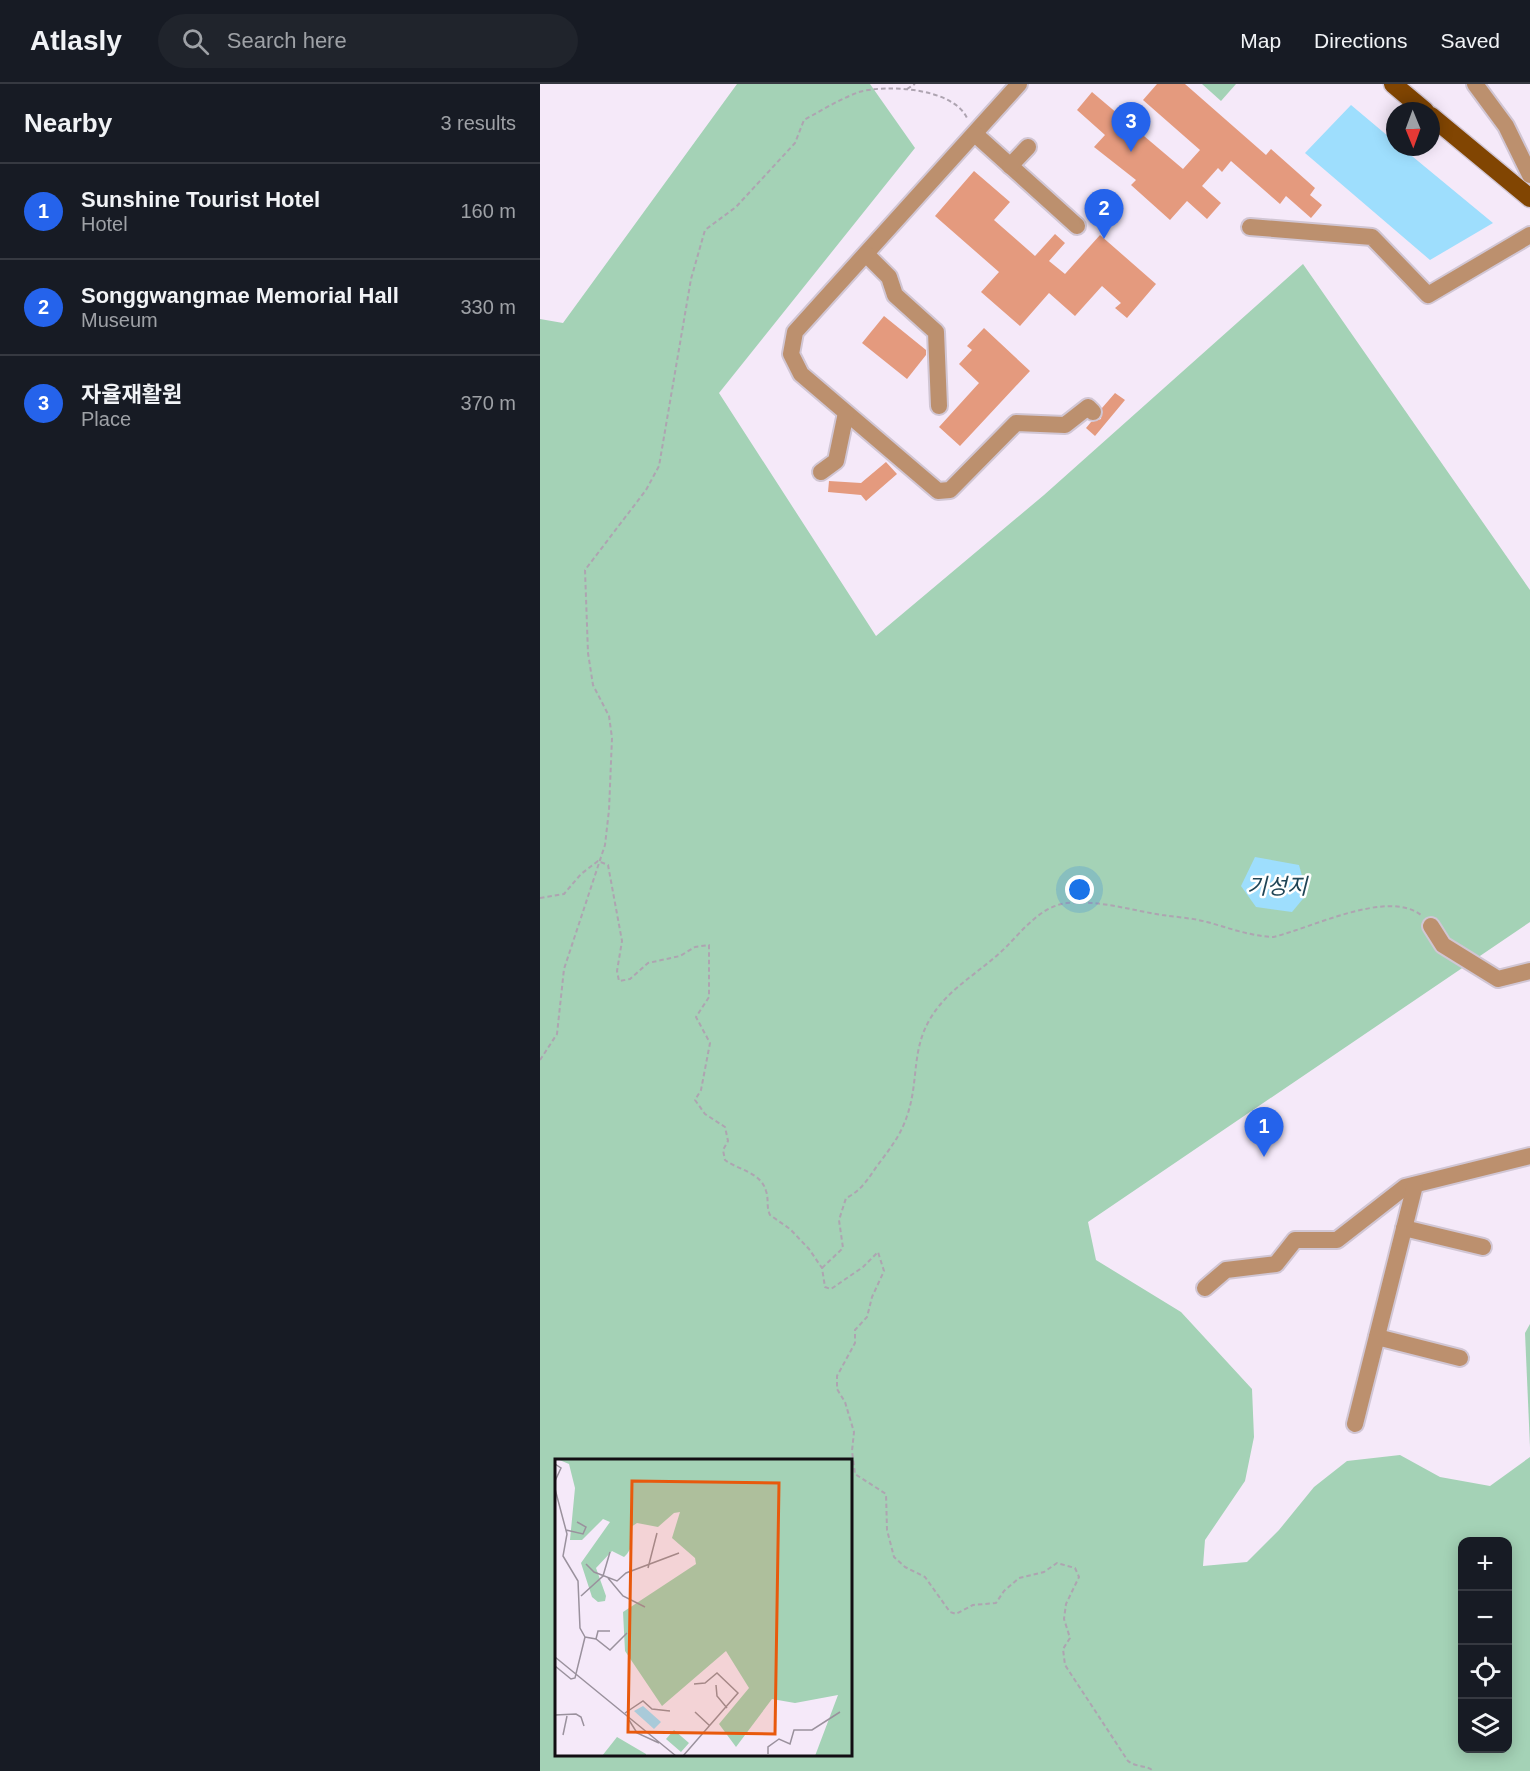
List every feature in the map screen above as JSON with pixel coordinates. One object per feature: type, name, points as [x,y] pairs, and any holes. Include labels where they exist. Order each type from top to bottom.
[{"type":"main road","points":[[1393,84],[1414,102]]},
{"type":"main road","points":[[1440,123],[1530,198]]},
{"type":"street","points":[[1019,84],[795,332],[791,354],[801,374],[938,490],[950,490],[1016,423],[1065,425],[1088,407],[1093,412]]},
{"type":"street","points":[[1475,84],[1506,126],[1530,175]]},
{"type":"street","points":[[975,134],[1077,226]]},
{"type":"street","points":[[1010,166],[1028,147]]},
{"type":"street","points":[[1250,227],[1372,237],[1428,295],[1530,235]]},
{"type":"street","points":[[866,254],[889,277],[896,295],[936,332],[939,406]]},
{"type":"street","points":[[821,472],[836,461],[846,413]]},
{"type":"street","points":[[1431,926],[1443,945],[1498,979],[1530,971]]},
{"type":"street","points":[[1205,1287],[1226,1270],[1276,1264],[1296,1240],[1337,1240],[1406,1187],[1530,1156]]},
{"type":"street","points":[[1355,1424],[1415,1185]]},
{"type":"street","points":[[1404,1228],[1483,1246]]},
{"type":"street","points":[[1377,1337],[1460,1358]]},
{"type":"path","points":[[907,89],[915,84]]},
{"type":"path","points":[[540,1060],[557,1034],[564,969],[605,845],[609,810],[612,738],[609,716],[593,685],[588,653],[585,570],[646,490],[659,466],[691,279],[705,230],[735,207],[795,143],[804,120],[862,91],[907,89],[932,93],[954,102],[965,113],[975,134]]},
{"type":"path","points":[[540,898],[564,894],[581,874],[600,861]]},
{"type":"path","points":[[600,861],[611,870],[622,941],[617,971],[619,981],[626,982],[655,960],[680,956],[701,945],[709,945],[709,997],[696,1017],[710,1043],[700,1090],[695,1100],[705,1114],[725,1127],[728,1141],[723,1149],[725,1160],[746,1169],[766,1189],[770,1215],[790,1228],[822,1268],[825,1287],[831,1289],[863,1267],[878,1252],[884,1269],[867,1317],[855,1330],[855,1343],[837,1376],[837,1389],[845,1402],[854,1432],[852,1451],[855,1474],[886,1494],[887,1530],[894,1557],[904,1567],[925,1577],[950,1612],[956,1614],[973,1605],[996,1603],[1004,1591],[1019,1578],[1044,1572],[1057,1563],[1075,1568],[1079,1577],[1069,1593],[1065,1612],[1066,1629],[1070,1638],[1063,1649],[1065,1665],[1128,1761],[1136,1767],[1147,1767],[1153,1771]]},
{"type":"path","points":[[822,1268],[843,1248],[839,1220],[846,1198],[857,1192],[898,1137],[903,1126],[914,1086],[916,1052],[929,1021],[939,1005],[961,983],[989,964],[1037,916],[1053,906],[1067,903],[1109,905],[1204,921],[1257,936],[1273,938],[1375,906],[1412,908],[1427,919],[1431,926]]},
{"type":"green space","points":[[737,84],[870,84],[915,148],[719,393],[876,636],[1044,495],[1303,264],[1530,590],[1530,922],[1088,1222],[1096,1260],[1181,1312],[1252,1389],[1254,1437],[1245,1481],[1205,1540],[1203,1566],[1247,1562],[1279,1530],[1314,1487],[1347,1461],[1400,1455],[1440,1477],[1490,1486],[1530,1457],[1530,1771],[540,1771],[540,319],[563,323]]},
{"type":"green space","points":[[1202,84],[1236,84],[1221,101]]},
{"type":"green space","points":[[1530,1324],[1530,1447],[1525,1333]]},
{"type":"water","points":[[1351,105],[1386,134],[1386,156],[1412,156],[1493,223],[1430,260],[1305,153]]},
{"type":"water","name":"기성지","points":[[1255,857],[1299,865],[1307,894],[1292,912],[1256,907],[1241,886]]},
{"type":"building","points":[[1157,84],[1185,84],[1266,155],[1271,149],[1315,188],[1310,195],[1322,205],[1311,218],[1286,196],[1280,204],[1231,161],[1222,172],[1218,168],[1202,186],[1221,203],[1207,219],[1187,201],[1170,220],[1131,185],[1136,180],[1094,147],[1105,135],[1077,110],[1092,92],[1183,169],[1200,150],[1143,100]]},
{"type":"building","points":[[974,171],[1010,202],[994,220],[1035,256],[1055,234],[1065,243],[1049,261],[1065,274],[1100,235],[1156,284],[1127,318],[1115,308],[1121,303],[1102,286],[1075,316],[1049,293],[1020,326],[981,292],[999,272],[935,216]]},
{"type":"building","points":[[884,316],[926,350],[926,355],[907,379],[862,343]]},
{"type":"building","points":[[984,328],[1030,371],[960,446],[939,427],[979,383],[959,364],[972,350],[967,346]]},
{"type":"building","points":[[1115,393],[1125,400],[1095,436],[1086,428],[1091,422],[1101,419],[1102,408]]},
{"type":"building","points":[[886,462],[897,474],[866,501],[861,495],[828,492],[829,481],[861,483]]},
{"type":"place","name":"자율재활원","points":[[1131,152]]},
{"type":"place","name":"Songgwangmae Memorial Hall","points":[[1104,239]]},
{"type":"place","name":"Sunshine Tourist Hotel","points":[[1264,1157]]}]
